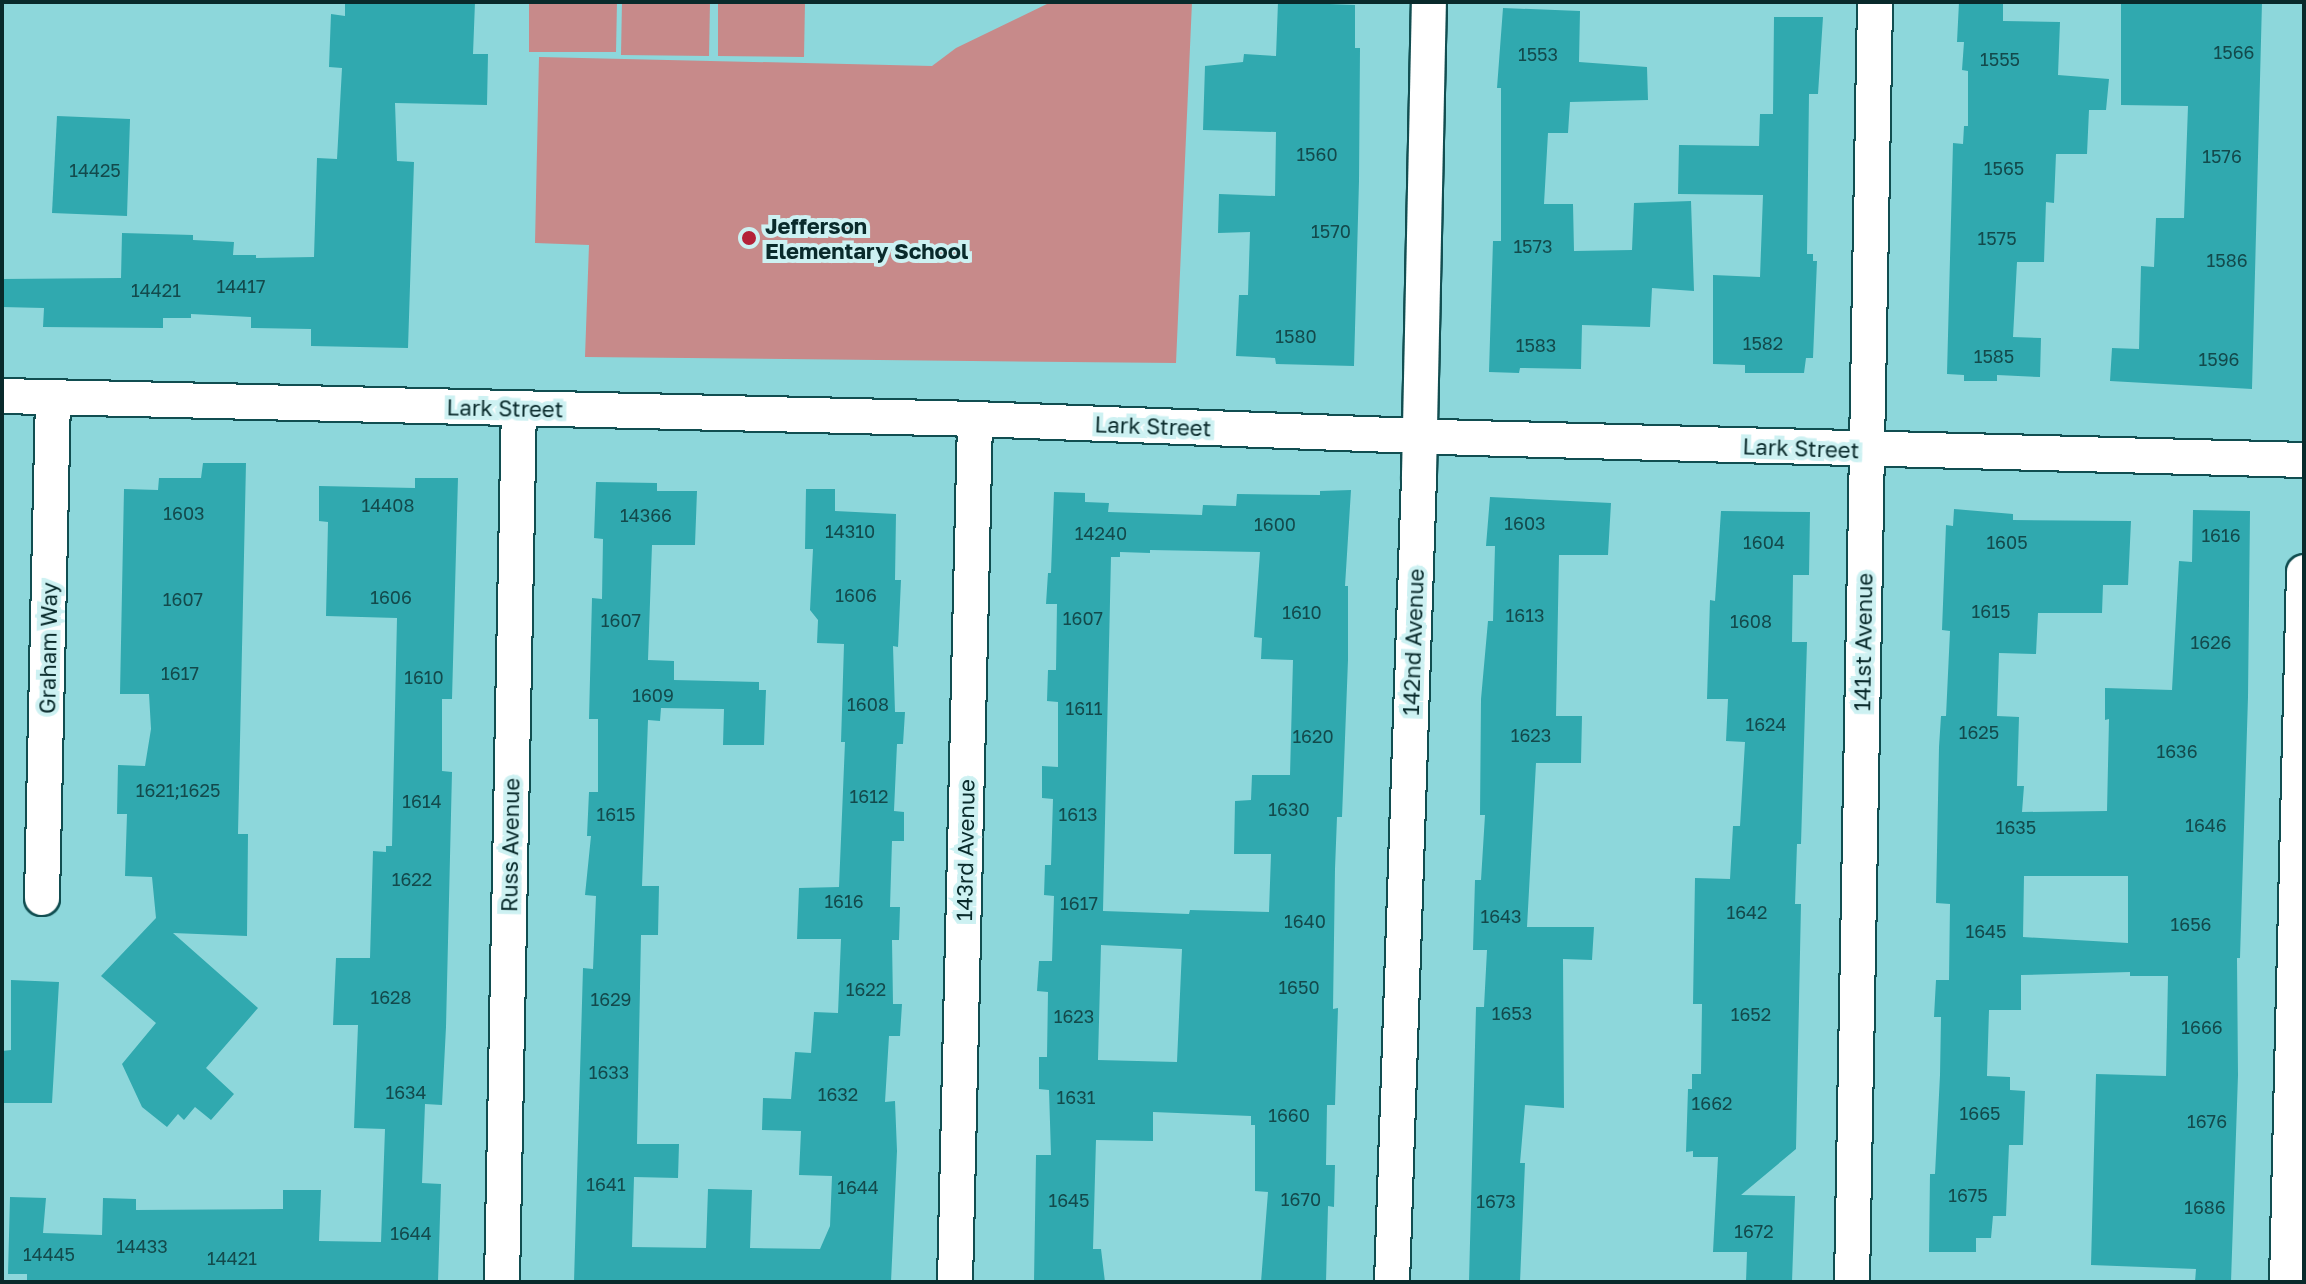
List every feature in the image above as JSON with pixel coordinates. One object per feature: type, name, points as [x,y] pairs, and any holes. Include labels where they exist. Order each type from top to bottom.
[{"type":"street","name":"142nd Avenue","points":[[1392,1282],[1420,437],[1429,2]]},
{"type":"street","name":"141st Avenue","points":[[1852,1282],[1875,2]]},
{"type":"street","name":"Lark Street","points":[[2,396],[975,419],[1420,437],[2304,460]]},
{"type":"street","name":"Graham Way","points":[[42,898],[53,397]]},
{"type":"street","name":"Russ Avenue","points":[[502,1282],[519,408]]},
{"type":"street","name":"143rd Avenue","points":[[955,1282],[975,419]]},
{"type":"street","points":[[2287,1282],[2304,572]]},
{"type":"shaded area","points":[[529,2],[617,2],[616,52],[529,52]]},
{"type":"shaded area","points":[[622,2],[710,2],[709,56],[621,55]]},
{"type":"shaded area","points":[[718,2],[805,2],[804,57],[718,56]]},
{"type":"shaded area","points":[[1051,2],[1192,2],[1176,363],[585,357],[589,245],[535,243],[539,57],[932,66],[956,48]]},
{"type":"building","points":[[345,2],[475,2],[473,54],[488,54],[487,105],[395,103],[397,161],[414,162],[408,348],[311,346],[311,329],[251,328],[251,317],[191,314],[191,318],[163,318],[163,328],[43,327],[44,308],[2,307],[2,279],[121,278],[122,233],[193,235],[193,240],[234,242],[233,255],[256,255],[256,258],[314,257],[317,158],[337,159],[342,68],[329,67],[331,14],[345,16]]},
{"type":"building","points":[[1278,2],[1355,5],[1355,48],[1360,48],[1354,366],[1276,364],[1275,358],[1236,356],[1239,295],[1248,295],[1250,232],[1218,233],[1219,194],[1275,196],[1276,132],[1203,130],[1205,66],[1243,62],[1244,54],[1276,56]]},
{"type":"building","points":[[1959,2],[2003,2],[2003,21],[2060,22],[2058,75],[2109,79],[2106,110],[2089,110],[2087,154],[2056,154],[2054,203],[2046,202],[2044,262],[2017,262],[2013,337],[2041,338],[2040,377],[1997,375],[1997,381],[1964,381],[1964,375],[1947,374],[1953,143],[1963,144],[1964,126],[1968,126],[1968,71],[1962,70],[1964,42],[1957,42]]},
{"type":"building","points":[[2121,2],[2262,2],[2252,389],[2110,381],[2112,348],[2139,349],[2141,266],[2154,267],[2156,218],[2184,218],[2188,106],[2121,105]]},
{"type":"building","points":[[1503,8],[1580,11],[1579,62],[1647,67],[1648,100],[1570,102],[1568,133],[1548,133],[1544,204],[1573,204],[1574,251],[1632,250],[1634,203],[1691,201],[1694,291],[1652,288],[1650,327],[1582,325],[1581,369],[1520,368],[1519,373],[1489,372],[1493,241],[1501,241],[1501,88],[1497,88]]},
{"type":"building","points":[[1774,17],[1823,17],[1818,94],[1809,94],[1807,254],[1813,254],[1813,261],[1817,261],[1813,358],[1806,358],[1804,373],[1745,373],[1745,365],[1713,364],[1713,275],[1760,277],[1763,195],[1678,194],[1679,145],[1759,146],[1760,114],[1773,114]]},
{"type":"building","points":[[57,116],[130,119],[127,216],[52,213]]},
{"type":"building","points":[[203,463],[246,463],[238,834],[248,834],[247,936],[173,933],[258,1008],[206,1068],[234,1094],[211,1120],[195,1107],[184,1120],[178,1114],[167,1127],[142,1107],[122,1064],[156,1023],[101,976],[156,918],[152,877],[125,876],[127,814],[117,814],[118,765],[145,766],[151,729],[149,694],[120,694],[124,489],[158,490],[159,478],[201,478]]},
{"type":"building","points":[[415,478],[458,478],[452,699],[442,699],[442,771],[452,772],[446,1027],[442,1105],[425,1104],[422,1183],[441,1184],[438,1282],[27,1282],[27,1274],[8,1274],[10,1197],[46,1198],[43,1233],[102,1235],[103,1198],[136,1199],[136,1210],[283,1209],[283,1190],[321,1190],[319,1241],[381,1242],[385,1129],[354,1128],[358,1025],[333,1025],[336,958],[370,958],[373,851],[386,852],[386,846],[392,846],[397,618],[326,616],[328,522],[319,521],[319,486],[415,488]]},
{"type":"building","points":[[596,482],[657,483],[657,491],[697,491],[695,545],[652,545],[648,660],[674,661],[674,680],[759,682],[759,690],[766,690],[764,745],[723,745],[724,709],[661,708],[660,721],[648,720],[642,886],[659,886],[658,935],[641,935],[637,1144],[679,1144],[678,1178],[634,1177],[632,1247],[706,1248],[708,1189],[752,1190],[750,1248],[820,1249],[830,1226],[832,1176],[799,1175],[801,1131],[762,1130],[763,1098],[791,1099],[795,1052],[811,1053],[814,1012],[838,1013],[841,939],[797,939],[799,888],[839,887],[845,742],[841,742],[844,644],[817,643],[818,620],[810,610],[813,549],[805,549],[806,489],[835,489],[835,511],[896,514],[895,580],[901,580],[898,647],[893,646],[895,712],[905,712],[903,744],[897,744],[894,811],[904,812],[904,841],[892,841],[890,907],[900,907],[899,940],[892,940],[893,1004],[902,1004],[900,1036],[889,1036],[885,1102],[895,1101],[897,1151],[891,1282],[574,1282],[583,968],[593,969],[596,896],[585,895],[591,836],[587,836],[589,792],[598,792],[598,719],[589,719],[592,598],[602,599],[603,539],[594,538]]},
{"type":"building","points":[[1351,490],[1345,586],[1348,586],[1348,660],[1342,817],[1337,817],[1335,869],[1333,1009],[1338,1008],[1335,1105],[1327,1105],[1326,1165],[1335,1165],[1334,1207],[1328,1206],[1326,1282],[1261,1282],[1268,1192],[1255,1191],[1255,1125],[1251,1125],[1251,1116],[1153,1112],[1153,1141],[1096,1140],[1093,1249],[1101,1249],[1105,1282],[1034,1282],[1036,1155],[1051,1155],[1049,1090],[1039,1089],[1039,1057],[1047,1057],[1048,992],[1037,991],[1039,961],[1052,961],[1054,896],[1044,895],[1045,865],[1051,865],[1053,799],[1042,798],[1042,766],[1058,767],[1058,702],[1047,701],[1048,670],[1056,670],[1057,604],[1046,604],[1048,573],[1051,573],[1054,492],[1085,493],[1085,502],[1109,503],[1108,512],[1202,515],[1203,505],[1236,506],[1237,494],[1320,495],[1320,491]],"holes":[[[1150,550],[1260,552],[1254,637],[1262,638],[1261,659],[1293,660],[1290,775],[1252,775],[1251,800],[1235,801],[1234,854],[1271,854],[1269,912],[1190,910],[1189,914],[1103,911],[1111,557],[1120,557],[1120,552],[1150,553]],[[1101,945],[1182,949],[1177,1062],[1098,1060]]]},
{"type":"building","points":[[1490,497],[1611,503],[1608,555],[1559,555],[1556,716],[1582,716],[1581,763],[1536,763],[1527,927],[1594,927],[1592,960],[1563,959],[1564,1108],[1525,1105],[1520,1163],[1525,1163],[1520,1282],[1469,1282],[1476,1007],[1484,1007],[1487,950],[1473,950],[1475,880],[1481,880],[1485,815],[1480,815],[1481,699],[1488,621],[1493,621],[1495,546],[1486,546]]},
{"type":"building","points":[[1954,509],[2013,514],[2013,520],[2131,521],[2128,585],[2103,585],[2102,613],[2038,613],[2036,654],[1999,653],[1997,716],[2019,717],[2017,786],[2024,786],[2022,812],[2107,811],[2109,719],[2105,720],[2105,688],[2172,690],[2179,561],[2192,562],[2193,510],[2250,511],[2248,697],[2240,958],[2237,958],[2238,1075],[2231,1282],[2195,1282],[2196,1269],[2091,1265],[2096,1074],[2166,1076],[2168,976],[2130,976],[2130,972],[2021,975],[2021,1010],[1989,1010],[1987,1076],[2010,1077],[2010,1090],[2025,1091],[2023,1145],[2009,1145],[2006,1216],[1993,1216],[1991,1238],[1976,1238],[1976,1252],[1929,1252],[1930,1174],[1935,1174],[1940,1075],[1941,1017],[1934,1017],[1936,980],[1949,980],[1950,904],[1936,903],[1939,747],[1941,716],[1946,716],[1950,631],[1942,630],[1946,525],[1953,526]],"holes":[[[2024,876],[2128,876],[2128,943],[2023,937]]]},
{"type":"building","points":[[1721,511],[1810,512],[1809,575],[1793,575],[1792,642],[1807,642],[1801,844],[1797,844],[1795,904],[1801,904],[1796,1149],[1741,1195],[1795,1196],[1792,1282],[1746,1282],[1747,1252],[1713,1252],[1718,1157],[1693,1157],[1693,1151],[1686,1152],[1688,1089],[1692,1089],[1692,1074],[1701,1074],[1702,1004],[1693,1004],[1695,878],[1730,879],[1733,826],[1740,826],[1745,742],[1726,741],[1728,699],[1707,699],[1710,600],[1715,601]]},
{"type":"building","points":[[11,980],[59,982],[52,1103],[2,1103],[2,1051],[11,1050]]},
{"type":"place","name":"Jefferson Elementary School","points":[[749,238]]}]
